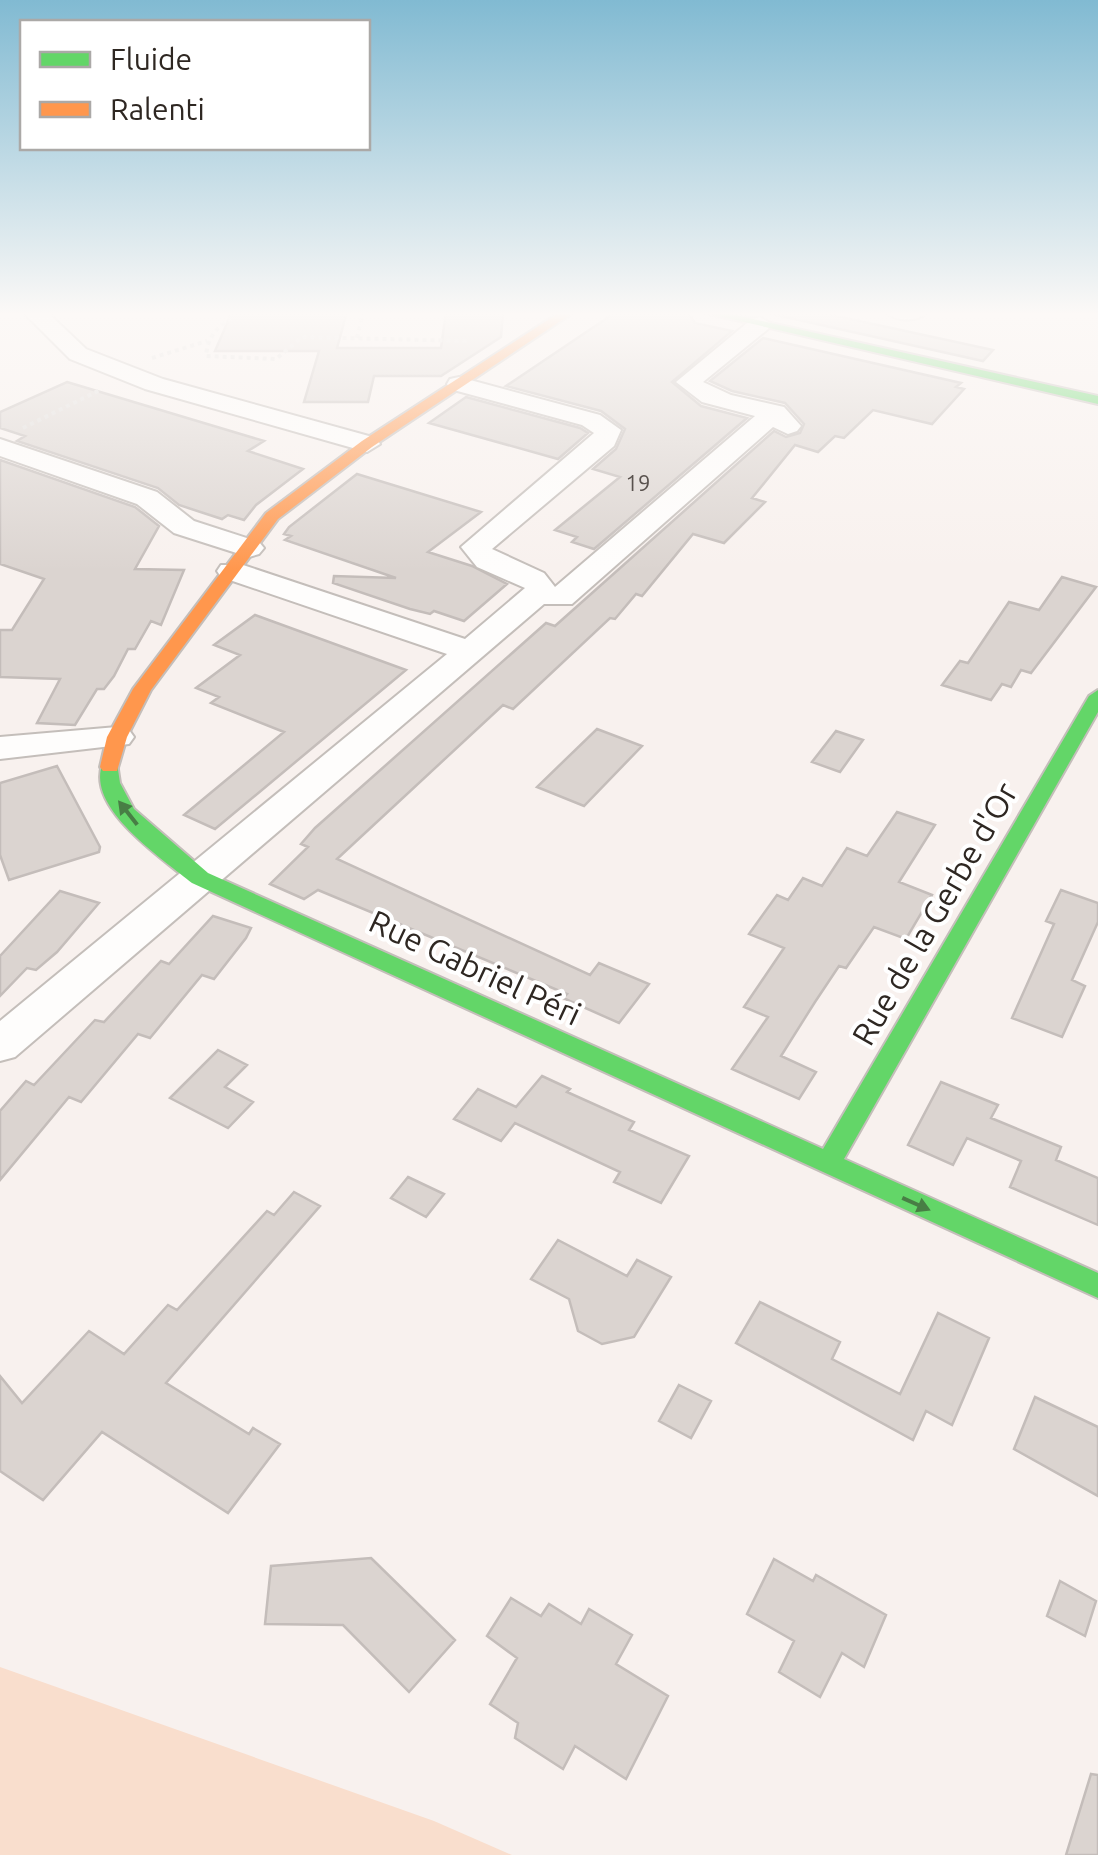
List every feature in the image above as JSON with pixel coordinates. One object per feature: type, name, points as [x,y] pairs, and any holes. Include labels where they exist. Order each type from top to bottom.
[{"type":"street","points":[[213,399],[367,444]]},
{"type":"street","name":"Rue Gabriel Péri","points":[[437,399],[284,506],[142,688],[117,737],[108,776],[122,812],[200,878],[1098,1286]]},
{"type":"street","points":[[0,1045],[538,594],[540,587],[535,579],[487,561],[476,547],[605,440],[608,430],[590,420],[512,399]]},
{"type":"street","points":[[538,594],[562,598],[782,419],[723,399]]},
{"type":"street","points":[[7,447],[147,498],[240,560],[470,652]]},
{"type":"street","name":"Rue de la Gerbe d'Or","points":[[827,1164],[1098,696]]},
{"type":"street","points":[[0,748],[117,737]]},
{"type":"path","points":[[7,447],[79,399]]},
{"type":"shaded area","points":[[0,1667],[434,1821],[512,1855],[0,1855]]},
{"type":"building","points":[[30,399],[122,399],[264,441],[248,451],[303,469],[256,505],[244,520],[228,515],[222,519],[179,505],[158,488],[17,441],[25,436],[0,428],[0,412]]},
{"type":"building","points":[[305,399],[369,399],[368,402],[304,402]]},
{"type":"building","points":[[464,399],[472,399],[588,433],[558,459],[429,423]]},
{"type":"building","points":[[554,399],[692,399],[701,406],[747,418],[594,549],[572,542],[577,537],[555,530],[620,477],[593,469],[616,449],[625,429],[601,411]]},
{"type":"building","points":[[765,399],[955,399],[932,424],[873,410],[844,438],[835,436],[818,452],[795,445],[752,498],[765,502],[724,543],[693,534],[642,596],[636,594],[615,619],[610,618],[513,709],[503,705],[337,859],[590,975],[599,963],[649,984],[619,1023],[563,998],[567,994],[318,890],[304,899],[270,884],[308,847],[301,844],[315,828],[546,623],[555,626],[774,431],[786,437],[800,433],[804,424],[785,403]]},
{"type":"building","points":[[0,460],[135,507],[159,526],[135,569],[184,570],[161,625],[151,621],[135,649],[128,649],[114,676],[104,689],[97,689],[75,725],[37,723],[60,679],[0,677],[0,630],[12,630],[44,579],[0,564]]},
{"type":"building","points":[[357,474],[481,512],[428,552],[472,566],[507,584],[464,621],[434,611],[430,614],[410,609],[333,583],[334,576],[396,578],[285,540],[291,536],[284,534],[289,527]]},
{"type":"building","points":[[1062,577],[1096,587],[1031,673],[1021,670],[1011,687],[1002,684],[991,700],[942,685],[960,661],[968,663],[1009,602],[1039,610]]},
{"type":"building","points":[[255,615],[406,670],[215,829],[184,815],[284,732],[211,703],[219,697],[196,688],[240,655],[214,645]]},
{"type":"building","points":[[597,729],[642,746],[584,806],[537,787]]},
{"type":"building","points":[[836,731],[863,740],[840,772],[812,762]]},
{"type":"building","points":[[57,766],[100,847],[99,852],[9,880],[0,855],[0,783]]},
{"type":"building","points":[[897,812],[935,825],[899,882],[932,895],[906,939],[874,927],[846,968],[839,966],[781,1056],[816,1072],[799,1099],[732,1069],[768,1017],[744,1007],[784,948],[749,934],[777,895],[788,900],[803,878],[822,886],[847,848],[867,856]]},
{"type":"building","points":[[1061,890],[1098,903],[1098,922],[1072,980],[1085,986],[1062,1037],[1012,1018],[1054,924],[1046,921]]},
{"type":"building","points":[[60,891],[99,903],[57,952],[36,970],[27,968],[0,996],[0,956]]},
{"type":"building","points":[[213,916],[251,928],[214,979],[202,975],[150,1038],[138,1034],[81,1102],[69,1097],[0,1180],[0,1111],[26,1081],[34,1085],[95,1020],[104,1022],[161,961],[169,964]]},
{"type":"building","points":[[218,1050],[247,1065],[225,1087],[253,1102],[228,1128],[170,1098]]},
{"type":"building","points":[[542,1076],[570,1089],[567,1092],[634,1122],[629,1130],[689,1156],[661,1203],[614,1182],[620,1172],[515,1123],[501,1141],[454,1119],[478,1089],[516,1107]]},
{"type":"building","points":[[941,1082],[998,1105],[991,1118],[1061,1147],[1056,1160],[1098,1178],[1098,1225],[1010,1187],[1021,1161],[967,1138],[953,1165],[908,1145]]},
{"type":"building","points":[[408,1177],[444,1194],[426,1217],[391,1198]]},
{"type":"building","points":[[294,1192],[320,1206],[166,1383],[249,1434],[253,1428],[280,1444],[228,1513],[102,1432],[43,1500],[0,1471],[0,1376],[22,1403],[89,1331],[124,1354],[168,1305],[177,1310],[267,1211],[274,1215]]},
{"type":"building","points":[[558,1240],[627,1276],[637,1260],[671,1277],[634,1337],[602,1344],[578,1331],[569,1299],[531,1279]]},
{"type":"building","points":[[760,1302],[840,1342],[832,1359],[900,1394],[938,1313],[989,1338],[952,1425],[926,1411],[913,1440],[736,1343]]},
{"type":"building","points":[[679,1385],[711,1401],[691,1438],[659,1421]]},
{"type":"building","points":[[1035,1397],[1098,1427],[1098,1496],[1014,1449]]},
{"type":"building","points":[[371,1558],[455,1640],[409,1692],[343,1625],[265,1624],[271,1566]]},
{"type":"building","points":[[774,1559],[813,1581],[816,1575],[886,1615],[864,1667],[842,1653],[820,1697],[779,1672],[794,1641],[747,1614]]},
{"type":"building","points":[[1060,1581],[1096,1601],[1085,1636],[1047,1616]]},
{"type":"building","points":[[511,1598],[541,1616],[549,1604],[581,1624],[589,1609],[632,1635],[616,1664],[668,1696],[626,1779],[575,1746],[563,1769],[515,1738],[518,1723],[490,1704],[517,1658],[487,1636]]},
{"type":"building","points":[[1091,1774],[1098,1775],[1098,1855],[1066,1855]]},
{"type":"traffic: fast","points":[[1092,399],[1098,400]]},
{"type":"traffic: fast","points":[[827,1165],[1098,696]]},
{"type":"traffic: fast","points":[[110,767],[110,783],[126,814],[200,878],[1098,1286]]},
{"type":"traffic: slow","points":[[110,767],[117,737],[142,689],[272,516],[367,444],[436,399]]}]
